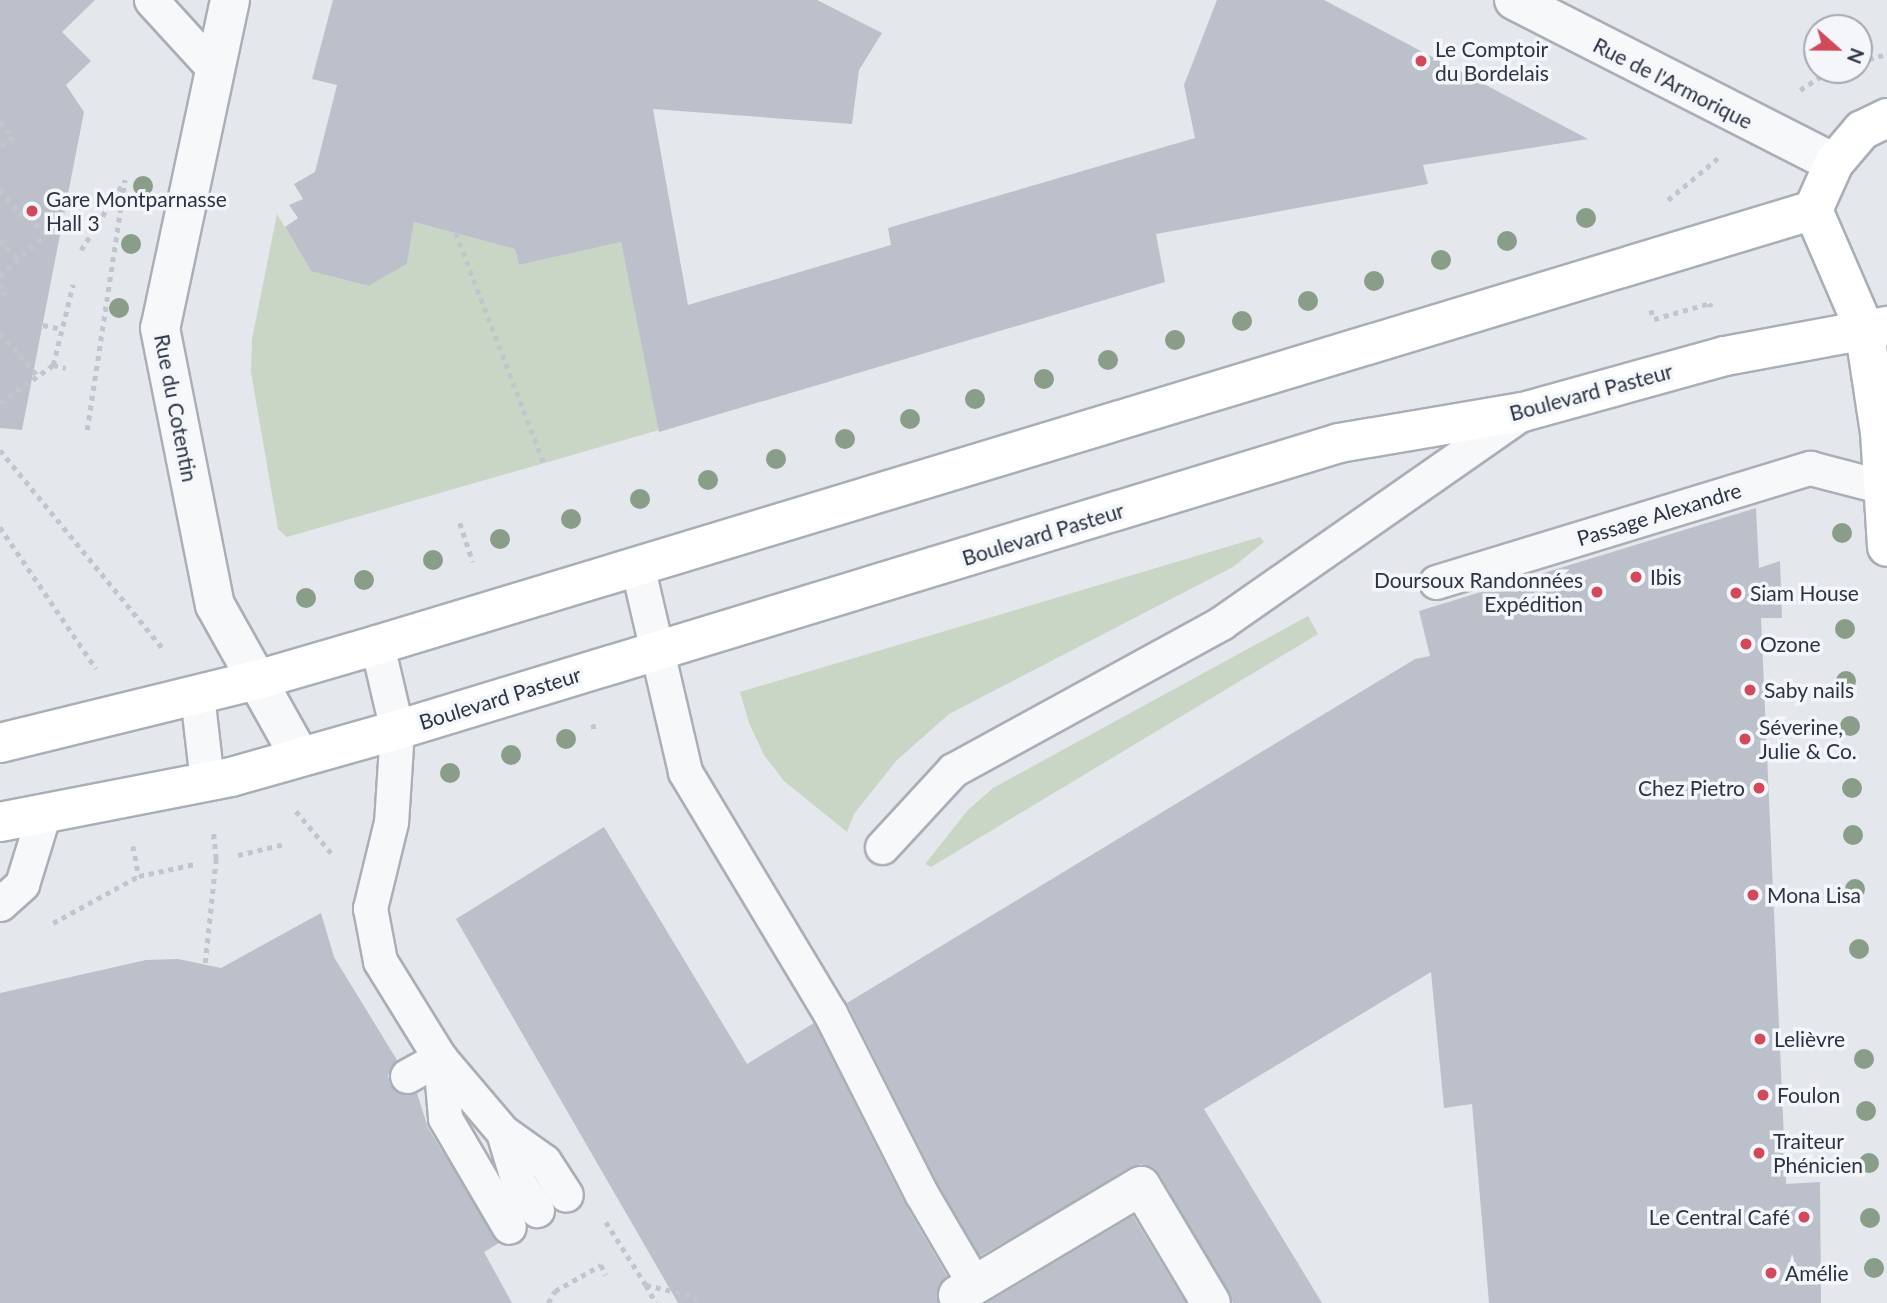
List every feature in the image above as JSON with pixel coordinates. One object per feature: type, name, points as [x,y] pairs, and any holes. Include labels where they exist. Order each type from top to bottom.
[{"type":"main road","points":[[0,743],[257,680],[377,645],[1812,210],[1834,163],[1862,130],[1887,118]]},
{"type":"main road","points":[[1812,210],[1876,327],[1887,547]]},
{"type":"main road","name":"Boulevard Pasteur","points":[[0,822],[219,779],[397,730],[1339,443],[1523,412],[1725,356],[1876,327]]},
{"type":"street","name":"Rue du Cotentin","points":[[230,0],[160,328],[215,605],[300,757]]},
{"type":"street","name":"Rue de l'Armorique","points":[[1514,0],[1756,126],[1834,163]]},
{"type":"street","points":[[975,1288],[1141,1186],[1211,1303]]},
{"type":"lane","points":[[151,0],[215,70]]},
{"type":"lane","points":[[882,847],[953,770],[1222,623],[1523,412]]},
{"type":"lane","name":"Passage Alexandre","points":[[1436,582],[1810,468],[1883,487]]},
{"type":"lane","points":[[637,565],[685,772],[830,1013],[921,1193],[975,1288]]},
{"type":"lane","points":[[377,645],[397,730],[391,822],[370,908],[380,961],[440,1058],[503,1132],[518,1182],[551,1202]]},
{"type":"lane","points":[[197,695],[219,779]]},
{"type":"lane","points":[[0,904],[22,884],[44,813]]},
{"type":"lane","points":[[407,1076],[440,1058]]},
{"type":"lane","points":[[440,1058],[441,1121],[509,1227]]},
{"type":"path","points":[[0,122],[13,137],[0,148]]},
{"type":"path","points":[[1663,204],[1756,126]]},
{"type":"path","points":[[81,250],[125,180],[86,430]]},
{"type":"path","points":[[0,190],[46,235],[0,276]]},
{"type":"path","points":[[456,233],[544,464]]},
{"type":"path","points":[[0,240],[19,260]]},
{"type":"path","points":[[0,284],[6,292],[0,297]]},
{"type":"path","points":[[0,403],[52,365],[74,284]]},
{"type":"path","points":[[1650,306],[1654,319],[1710,303],[1712,310]]},
{"type":"path","points":[[43,325],[62,329]]},
{"type":"path","points":[[0,333],[38,376]]},
{"type":"path","points":[[52,365],[66,368]]},
{"type":"path","points":[[460,523],[474,566]]},
{"type":"path","points":[[0,527],[97,670]]},
{"type":"path","points":[[593,723],[595,733]]},
{"type":"path","points":[[205,963],[216,859],[219,779]]},
{"type":"path","points":[[132,843],[139,876]]},
{"type":"path","points":[[238,855],[284,844]]},
{"type":"path","points":[[48,926],[139,876],[195,864]]},
{"type":"path","points":[[548,1303],[555,1291],[601,1265],[606,1275]]},
{"type":"path","points":[[646,1284],[656,1303]]},
{"type":"green space","points":[[277,214],[309,268],[319,262],[327,275],[367,286],[407,264],[414,222],[515,249],[519,265],[621,242],[659,430],[287,537],[278,529],[251,372],[252,339]]},
{"type":"green space","points":[[1260,537],[1264,542],[1233,567],[949,714],[896,761],[854,814],[847,832],[784,781],[764,755],[749,723],[740,692]]},
{"type":"green space","points":[[1308,616],[1318,634],[931,867],[925,864],[968,810],[993,788]]},
{"type":"building","name":"Gare Montparnasse Hall 3","points":[[0,0],[95,0],[62,32],[91,61],[66,85],[84,112],[22,430],[0,428]]},
{"type":"building","points":[[333,0],[817,0],[882,33],[859,70],[852,124],[653,109],[688,305],[891,245],[888,228],[1195,138],[1184,85],[1217,0],[1324,0],[1588,139],[1423,165],[1428,184],[1156,234],[1165,282],[659,432],[621,242],[519,265],[515,249],[414,222],[407,264],[368,286],[311,271],[285,227],[298,218],[289,205],[303,199],[294,184],[315,172],[337,85],[312,79]]},
{"type":"building","points":[[1756,508],[1759,568],[1780,561],[1782,618],[1761,618],[1786,1184],[1820,1182],[1821,1303],[1489,1303],[1472,1104],[1444,1108],[1431,972],[1204,1109],[1322,1303],[1233,1303],[1160,1175],[1141,1164],[980,1256],[938,1184],[847,1003],[1415,659],[1430,656],[1419,611]]},
{"type":"building","points":[[604,827],[747,1064],[814,1023],[904,1202],[947,1276],[939,1285],[938,1303],[678,1303],[456,919]]},
{"type":"building","points":[[321,913],[334,957],[397,1060],[388,1075],[390,1085],[398,1093],[417,1093],[428,1128],[499,1243],[484,1252],[512,1303],[0,1303],[0,993],[146,960],[178,959],[221,968]]},
{"type":"building","points":[[1133,1216],[1186,1303],[987,1303]]},
{"type":"place","name":"Le Comptoir du Bordelais","points":[[1421,61]]},
{"type":"place","name":"Gare Montparnasse Hall 3","points":[[32,211]]},
{"type":"place","name":"Ibis","points":[[1636,577]]},
{"type":"place","name":"Doursoux Randonnées Expédition","points":[[1597,592]]},
{"type":"place","name":"Siam House","points":[[1736,593]]},
{"type":"place","name":"Ozone","points":[[1746,644]]},
{"type":"place","name":"Saby nails","points":[[1750,690]]},
{"type":"place","name":"Séverine, Julie & Co.","points":[[1745,739]]},
{"type":"place","name":"Chez Pietro","points":[[1759,788]]},
{"type":"place","name":"Mona Lisa","points":[[1753,895]]},
{"type":"place","name":"Lelièvre","points":[[1760,1039]]},
{"type":"place","name":"Foulon","points":[[1763,1095]]},
{"type":"place","name":"Traiteur Phénicien","points":[[1759,1153]]},
{"type":"place","name":"Le Central Café","points":[[1804,1217]]},
{"type":"place","name":"Amélie","points":[[1771,1273]]}]
